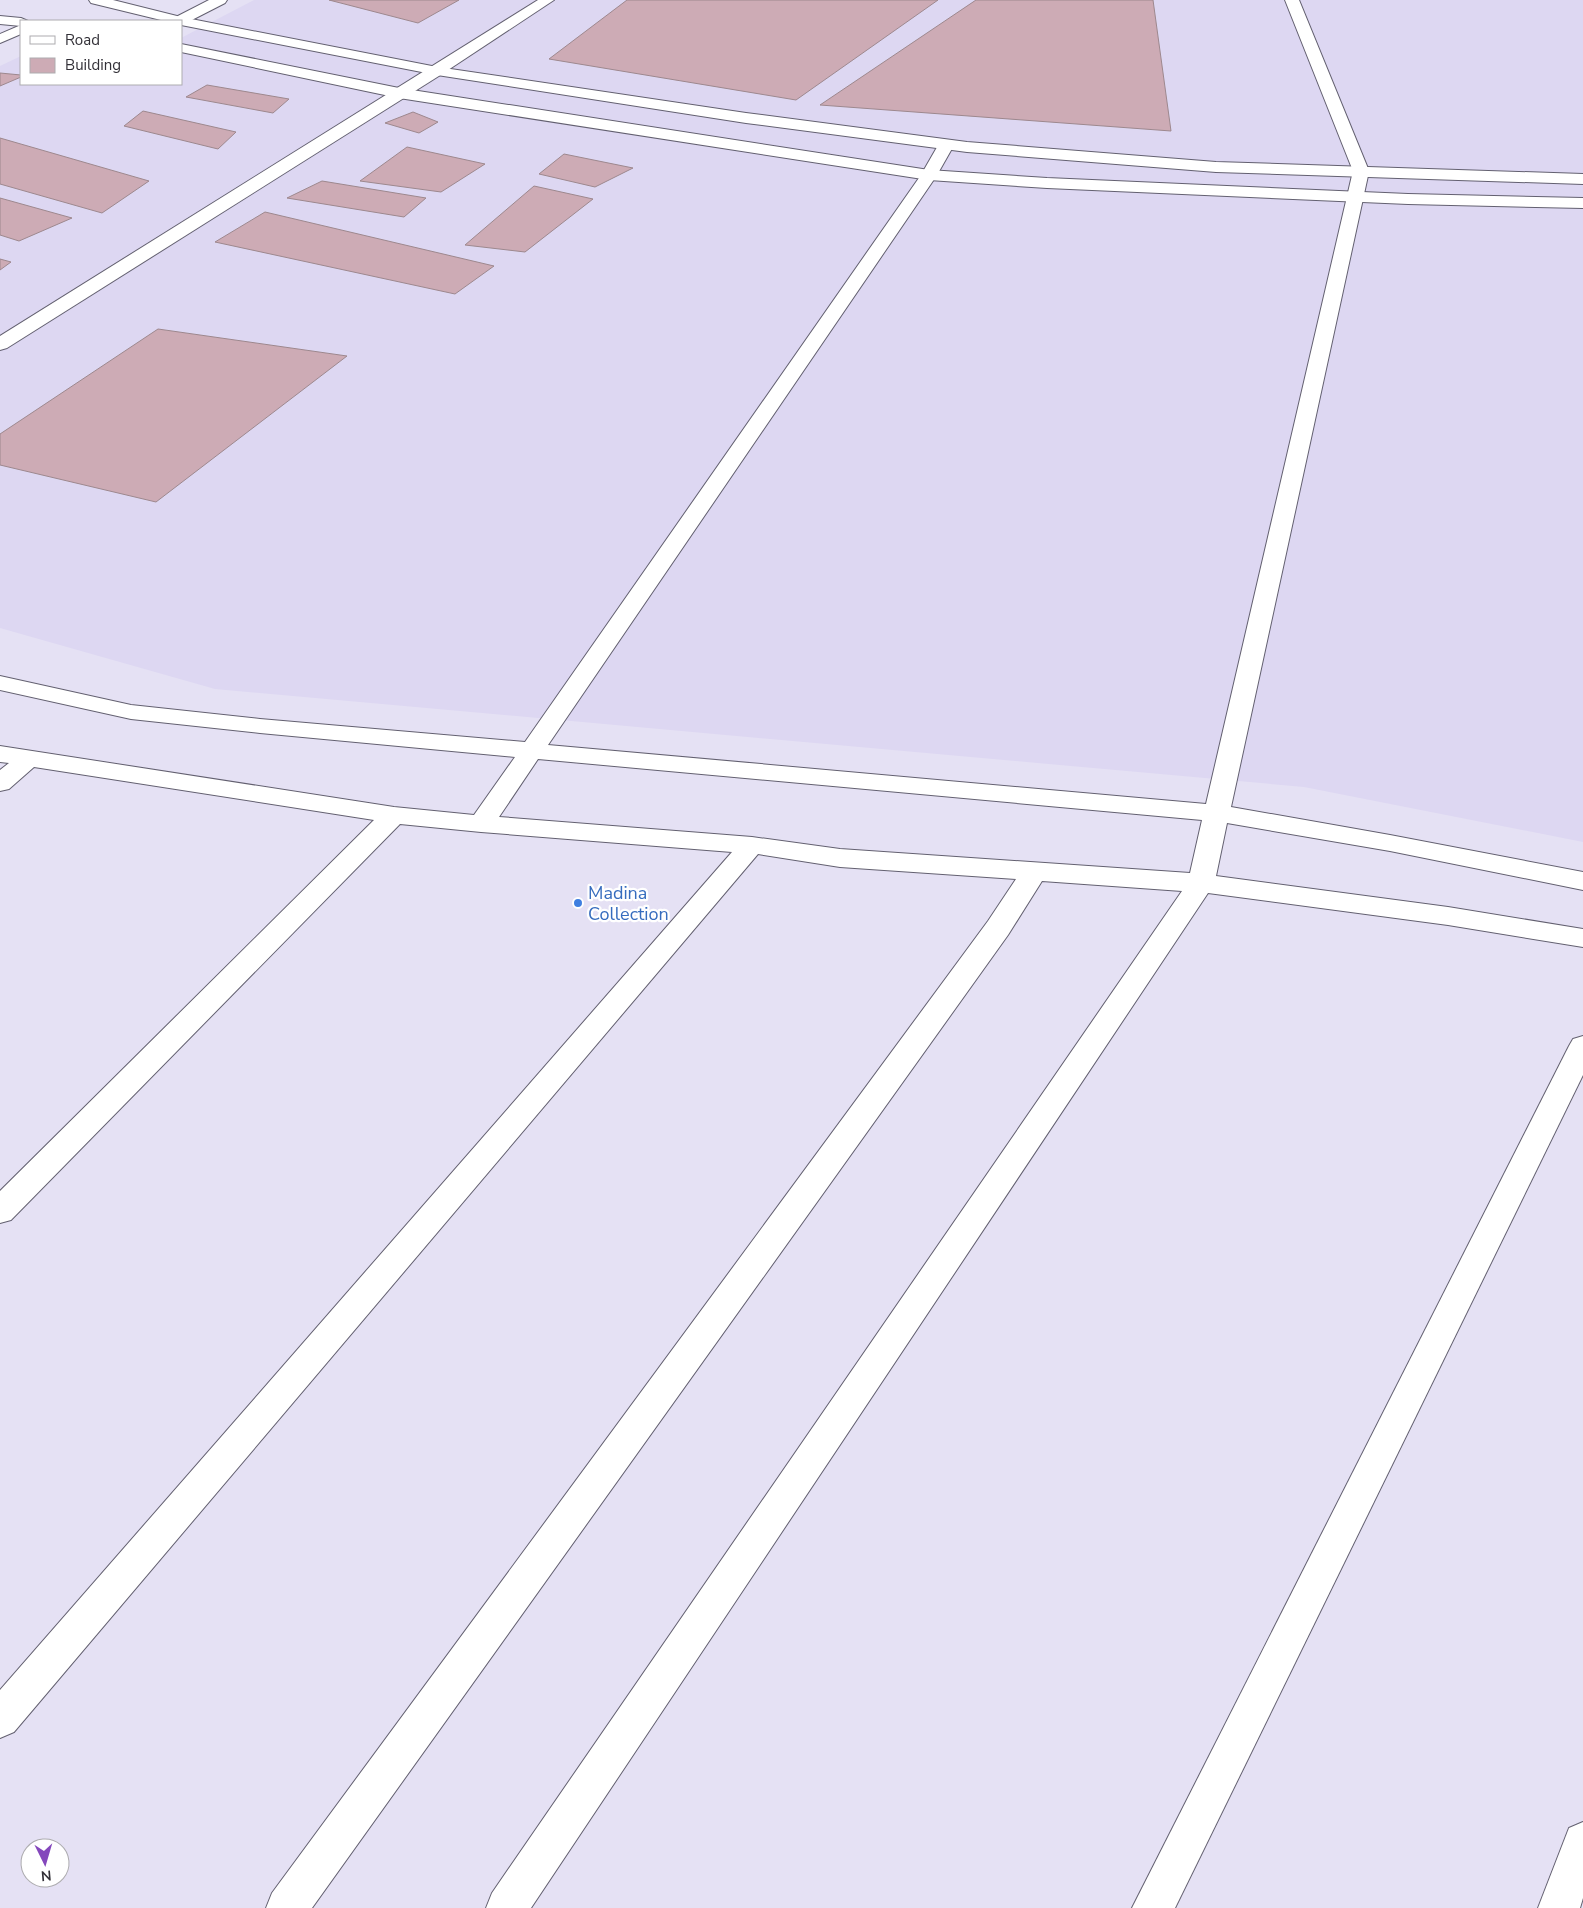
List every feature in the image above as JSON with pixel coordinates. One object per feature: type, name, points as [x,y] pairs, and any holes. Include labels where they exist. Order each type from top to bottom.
[{"type":"street","points":[[96,0],[176,20]]},
{"type":"street","points":[[182,20],[220,0]]},
{"type":"street","points":[[0,344],[437,71],[546,0]]},
{"type":"street","points":[[507,1908],[1202,884],[1361,171],[1292,0]]},
{"type":"street","points":[[0,20],[20,22]]},
{"type":"street","points":[[182,21],[437,71],[746,118],[946,145],[1216,167],[1583,179]]},
{"type":"street","points":[[0,39],[20,29]]},
{"type":"street","points":[[182,48],[399,93],[928,175],[1057,183],[1408,199],[1583,203]]},
{"type":"street","points":[[481,824],[928,175],[946,145]]},
{"type":"street","points":[[0,683],[131,712],[269,727],[1217,813],[1390,843],[1583,881]]},
{"type":"street","points":[[0,754],[394,815],[481,824],[752,845],[840,858],[1202,884],[1448,916],[1583,938]]},
{"type":"street","points":[[0,783],[30,758]]},
{"type":"street","points":[[0,1211],[394,815]]},
{"type":"street","points":[[0,1718],[752,845]]},
{"type":"street","points":[[287,1908],[992,936],[1034,872]]},
{"type":"street","points":[[1153,1908],[1583,1046]]},
{"type":"street","points":[[1559,1908],[1583,1842]]},
{"type":"shaded area","points":[[254,0],[1583,0],[1583,842],[1304,787],[215,689],[0,628],[0,66],[20,56],[20,85],[182,85],[182,37]]},
{"type":"building","points":[[329,0],[459,0],[418,23]]},
{"type":"building","points":[[627,0],[938,0],[796,100],[549,59]]},
{"type":"building","points":[[976,0],[1153,0],[1171,131],[820,105]]},
{"type":"building","points":[[0,73],[20,75],[20,77],[0,86]]},
{"type":"building","points":[[207,85],[289,99],[273,113],[186,97]]},
{"type":"building","points":[[143,111],[236,132],[218,149],[124,126]]},
{"type":"building","points":[[413,112],[438,122],[419,133],[385,123]]},
{"type":"building","points":[[0,138],[149,181],[102,213],[0,184]]},
{"type":"building","points":[[407,147],[485,164],[441,192],[360,181]]},
{"type":"building","points":[[564,154],[633,168],[595,187],[539,174]]},
{"type":"building","points":[[322,181],[426,198],[404,217],[287,198]]},
{"type":"building","points":[[534,186],[593,199],[525,252],[465,245]]},
{"type":"building","points":[[0,198],[72,218],[19,241],[0,235]]},
{"type":"building","points":[[265,212],[494,266],[455,294],[215,242]]},
{"type":"building","points":[[0,259],[11,262],[0,270]]},
{"type":"building","points":[[158,329],[347,356],[156,502],[0,465],[0,434]]},
{"type":"place","name":"Madina Collection","points":[[578,903]]}]
